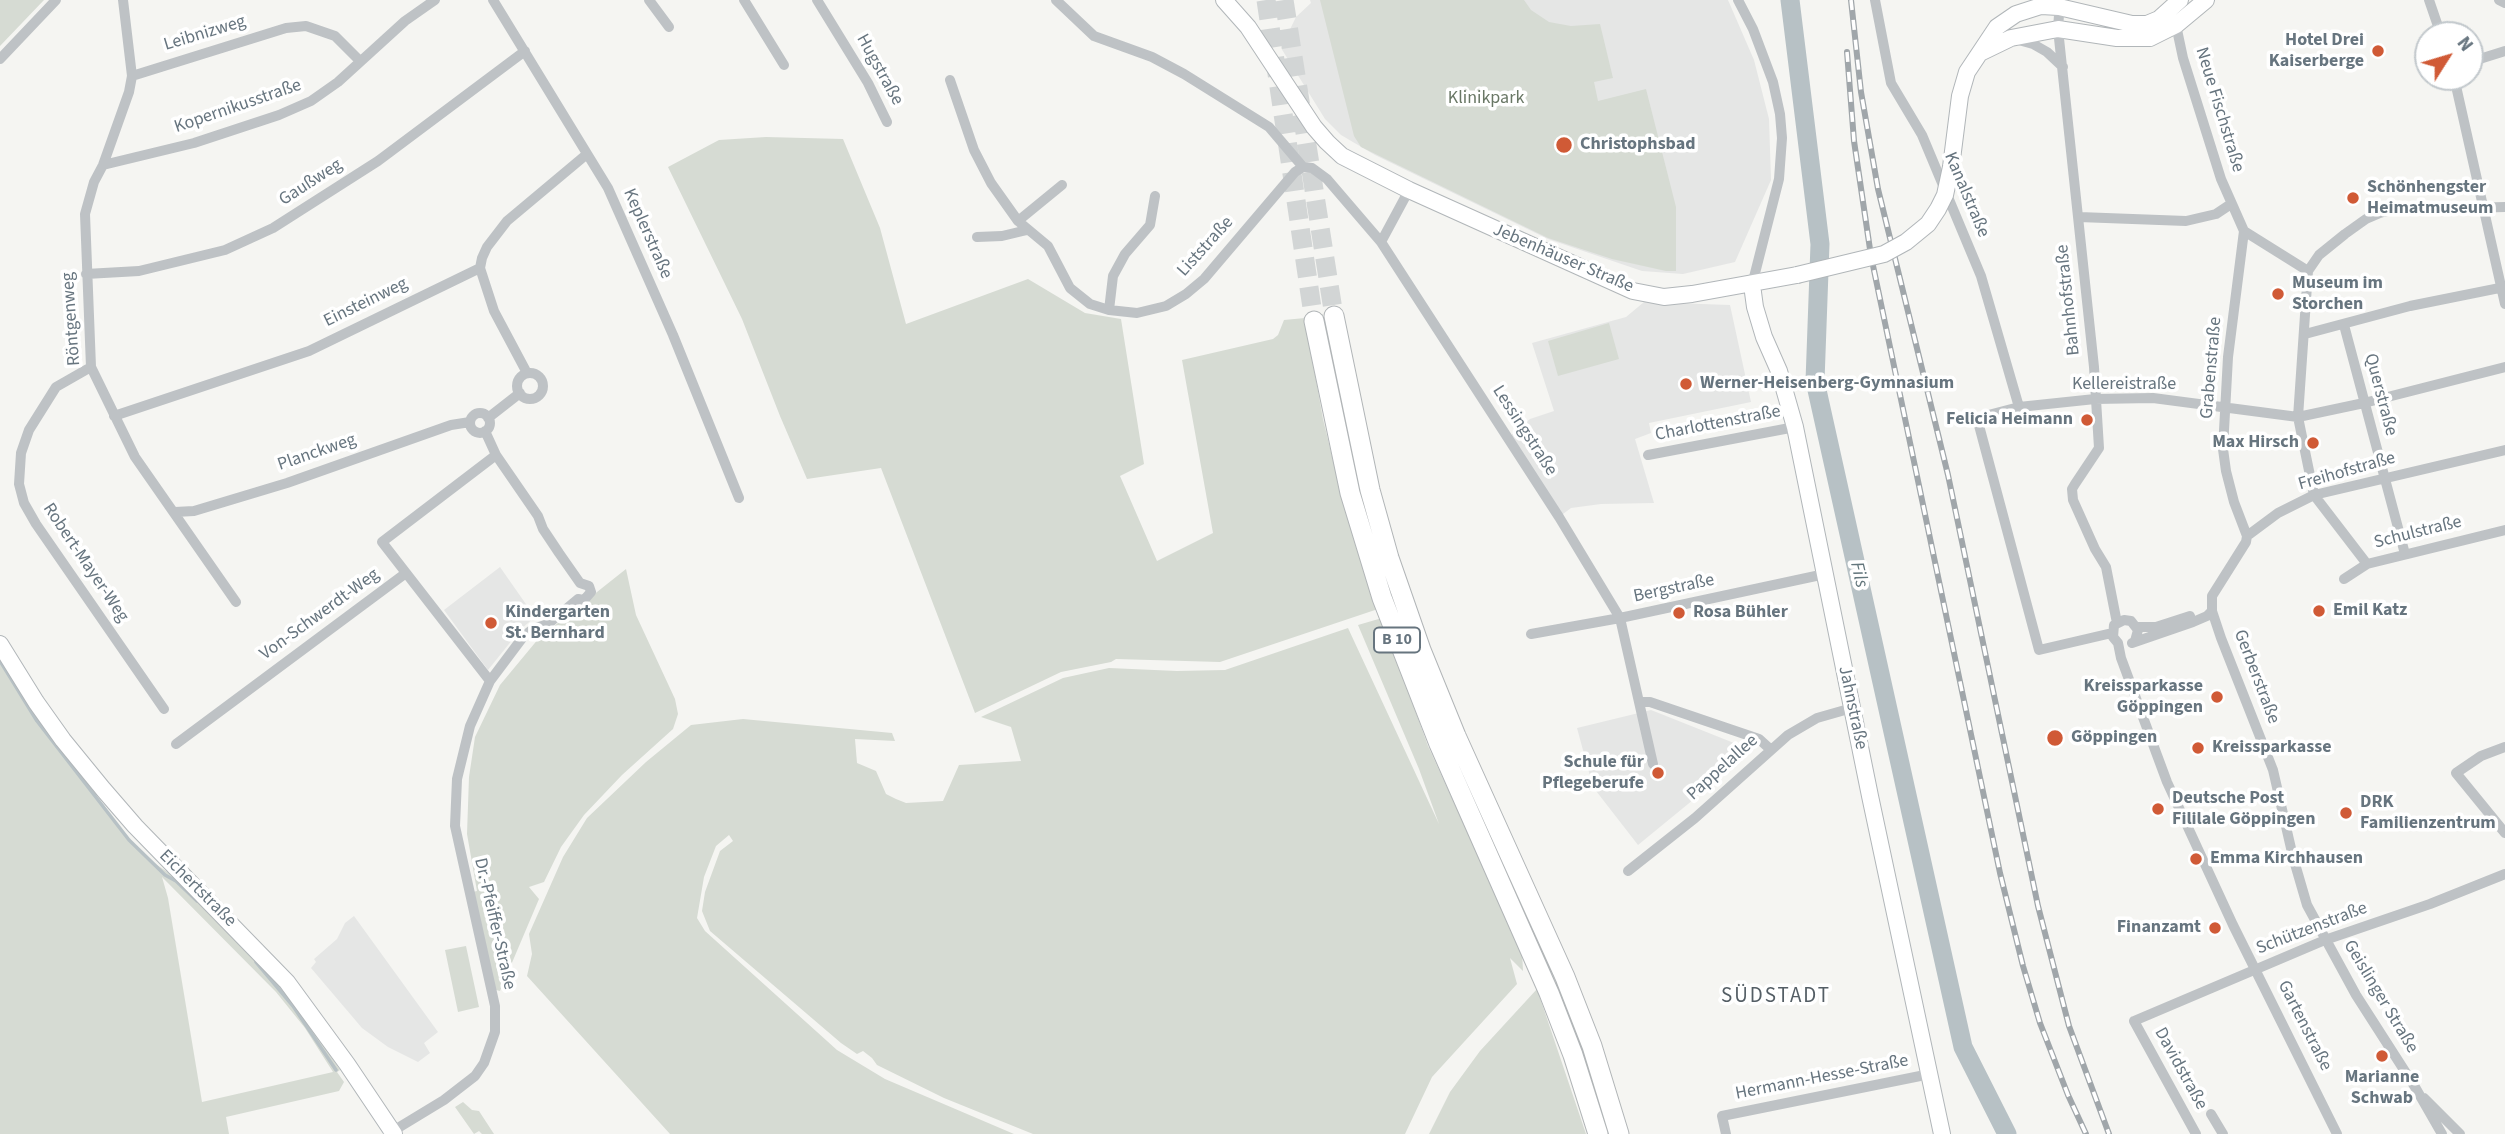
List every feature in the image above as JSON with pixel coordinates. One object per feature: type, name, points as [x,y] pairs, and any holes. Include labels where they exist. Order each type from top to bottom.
[{"type":"highway","name":"B 10","points":[[1334,316],[1370,490],[1405,604],[1456,736],[1565,976],[1592,1046],[1619,1134]]},
{"type":"highway","name":"B 10","points":[[1314,321],[1350,493],[1382,598],[1438,744],[1549,993],[1598,1134]]},
{"type":"main road","name":"Jebenhäuser Straße","points":[[1224,0],[1248,27],[1314,127],[1342,156],[1409,190],[1633,291],[1664,297],[1752,285],[1797,275],[1884,254],[1906,242],[1928,224],[1945,195],[1960,96],[1967,72],[1997,27],[2016,15],[2056,2]]},
{"type":"main road","points":[[1978,55],[2011,38],[2059,29],[2135,39],[2150,38],[2176,25],[2206,0]]},
{"type":"main road","points":[[2056,2],[2132,24],[2147,24],[2159,19],[2174,5]]},
{"type":"main road","points":[[2174,5],[2176,25]]},
{"type":"main road","name":"Jahnstraße","points":[[1752,285],[1761,327],[1779,371],[1795,427],[1942,1134]]},
{"type":"main road","name":"Eichertstraße","points":[[0,644],[62,740],[103,789],[135,826],[287,982],[347,1064],[391,1133]]},
{"type":"street","points":[[0,59],[56,0]]},
{"type":"street","name":"Röntgenweg","points":[[122,0],[132,75],[124,109],[94,182],[85,214],[91,367],[135,457],[236,603]]},
{"type":"street","name":"Kopernikusstraße","points":[[103,165],[194,143],[279,115],[311,101],[338,82],[405,21],[435,0]]},
{"type":"street","name":"Keplerstraße","points":[[493,0],[608,188],[670,326],[740,498]]},
{"type":"street","points":[[649,0],[669,27]]},
{"type":"street","points":[[744,0],[783,65]]},
{"type":"street","name":"Hugstraße","points":[[817,0],[869,83],[887,122]]},
{"type":"street","name":"Lessingstraße","points":[[1056,0],[1094,36],[1152,57],[1269,127],[1303,167],[1311,167],[1327,179],[1381,242],[1559,517],[1620,618],[1653,764]]},
{"type":"street","points":[[1738,0],[1753,29],[1773,82],[1782,138],[1779,179],[1752,285]]},
{"type":"street","name":"Kanalstraße","points":[[1875,0],[1891,83],[1922,135],[1981,276],[2019,407]]},
{"type":"street","points":[[2429,0],[2436,21]]},
{"type":"street","points":[[2499,0],[2505,3]]},
{"type":"street","name":"Bahnhofstraße","points":[[2056,2],[2094,367],[2099,448],[2072,489],[2073,500],[2095,549],[2106,566],[2115,628]]},
{"type":"street","name":"Neue Fischstraße","points":[[2176,25],[2197,105],[2231,204]]},
{"type":"street","name":"Leibnizweg","points":[[132,75],[286,27],[306,26],[335,36],[360,61]]},
{"type":"street","points":[[2011,38],[2033,44],[2048,52],[2063,67]]},
{"type":"street","name":"Gaußweg","points":[[86,274],[139,271],[225,250],[273,228],[378,161],[525,51]]},
{"type":"street","points":[[2484,58],[2505,51]]},
{"type":"street","name":"Liststraße","points":[[950,80],[974,150],[991,183],[1018,221],[1048,246],[1064,280],[1076,294],[1090,304],[1109,310],[1137,313],[1166,306],[1186,295],[1204,279],[1295,172],[1303,167]]},
{"type":"street","points":[[2457,91],[2505,304]]},
{"type":"street","points":[[520,393],[531,398],[541,391],[542,383],[539,376],[527,373],[494,311],[480,268],[487,247],[507,221],[587,154]]},
{"type":"street","points":[[1018,221],[1062,185]]},
{"type":"street","points":[[1381,242],[1409,190]]},
{"type":"street","points":[[1109,310],[1113,276],[1125,254],[1150,225],[1155,196]]},
{"type":"street","points":[[2079,217],[2186,221],[2216,214],[2231,204],[2244,231],[2308,271]]},
{"type":"street","points":[[2367,564],[2314,495],[2298,416],[2308,271],[2319,256],[2345,234],[2380,213],[2390,210],[2505,207]]},
{"type":"street","points":[[978,237],[1002,236],[1027,230]]},
{"type":"street","name":"Grabenstraße","points":[[2244,231],[2224,406],[2223,449],[2234,502],[2247,536]]},
{"type":"street","name":"Einsteinweg","points":[[114,416],[309,351],[480,268]]},
{"type":"street","points":[[2305,334],[2410,306],[2503,287]]},
{"type":"street","name":"Querstraße","points":[[2344,325],[2405,555]]},
{"type":"street","name":"Robert-Mayer-Weg","points":[[91,367],[56,387],[29,430],[21,453],[19,484],[24,503],[36,524],[164,709]]},
{"type":"street","name":"Kellereistraße","points":[[2115,628],[2039,650],[1977,418],[2019,407],[2095,399],[2153,398],[2298,416],[2364,403],[2505,367]]},
{"type":"street","points":[[520,393],[518,381],[527,373]]},
{"type":"street","points":[[488,418],[520,393]]},
{"type":"street","points":[[478,413],[488,418],[489,427],[485,431],[476,432],[472,428],[470,422],[473,416],[478,413]]},
{"type":"street","name":"Planckweg","points":[[175,512],[194,512],[287,483],[451,425],[470,422]]},
{"type":"street","name":"Charlottenstraße","points":[[1648,455],[1795,427]]},
{"type":"street","name":"Dr.-Pfeiffer-Straße","points":[[391,1133],[444,1100],[475,1076],[484,1063],[495,1032],[495,1006],[455,826],[457,779],[470,726],[490,681],[523,637],[533,629],[548,624],[578,599],[584,600],[591,592],[589,586],[580,583],[543,529],[538,516],[496,455],[485,431]]},
{"type":"street","name":"Freihofstraße","points":[[2212,611],[2213,596],[2247,536],[2278,513],[2314,495],[2505,450]]},
{"type":"street","name":"Von-Schwerdt-Weg","points":[[176,744],[406,573],[382,542],[496,455]]},
{"type":"street","name":"Schulstraße","points":[[2344,579],[2367,564],[2505,530]]},
{"type":"street","points":[[406,573],[490,681]]},
{"type":"street","name":"Bergstraße","points":[[1531,634],[1620,618],[1825,574]]},
{"type":"street","points":[[2137,627],[2135,640],[2129,645],[2118,643],[2115,628],[2128,620],[2137,627],[2155,627],[2205,610],[2212,611]]},
{"type":"street","points":[[2135,640],[2158,636],[2207,616],[2212,611]]},
{"type":"street","name":"Gerberstraße","points":[[2212,611],[2268,755]]},
{"type":"street","name":"Gartenstraße","points":[[2118,643],[2121,658],[2167,782],[2337,1134]]},
{"type":"street","points":[[1640,702],[1650,702],[1759,739],[1770,749]]},
{"type":"street","name":"Pappelallee","points":[[1628,871],[1695,818],[1770,749],[1817,718],[1852,708]]},
{"type":"street","points":[[2505,747],[2481,756],[2456,773],[2505,833]]},
{"type":"street","name":"Geislinger Straße","points":[[2268,755],[2307,905],[2356,996],[2442,1134]]},
{"type":"street","name":"Schützenstraße","points":[[2134,1021],[2325,940],[2430,904],[2505,874]]},
{"type":"street","name":"Davidstraße","points":[[2134,1021],[2196,1134]]},
{"type":"street","name":"Hermann-Hesse-Straße","points":[[1726,1134],[1722,1116],[1930,1074]]},
{"type":"street","name":"Geislinger Straße","points":[[2419,1094],[2460,1134]]},
{"type":"street","name":"Davidstraße","points":[[2211,1114],[2223,1134]]},
{"type":"shaded area","name":"Klinikpark","points":[[1310,0],[1728,0],[1754,60],[1769,119],[1771,180],[1735,262],[1683,274],[1642,271],[1548,239],[1375,155],[1341,135],[1325,119],[1281,48],[1296,17],[1311,3]]},
{"type":"shaded area","points":[[1644,302],[1730,305],[1751,402],[1649,423],[1651,433],[1635,439],[1654,503],[1601,504],[1571,508],[1559,517],[1508,438],[1530,419],[1554,411],[1532,343],[1626,317]]},
{"type":"shaded area","name":"Kindergarten St. Bernhard","points":[[500,567],[535,617],[521,629],[488,670],[444,610]]},
{"type":"shaded area","name":"Schule für Pflegeberufe","points":[[1651,710],[1744,747],[1743,759],[1638,845],[1593,787],[1577,728]]},
{"type":"shaded area","points":[[354,916],[438,1032],[424,1043],[430,1053],[418,1062],[388,1047],[362,1028],[311,968],[316,962],[314,959],[337,939],[345,923]]},
{"type":"green space","points":[[0,0],[44,0],[0,46]]},
{"type":"green space","name":"Klinikpark","points":[[1320,0],[1524,0],[1531,10],[1549,22],[1571,26],[1600,24],[1613,78],[1594,82],[1598,101],[1646,89],[1676,207],[1676,271],[1612,259],[1548,238],[1361,147],[1354,136]]},
{"type":"green space","points":[[766,137],[843,139],[880,228],[906,324],[1028,279],[1085,313],[1121,319],[1144,464],[1120,476],[1157,561],[1213,533],[1182,360],[1273,339],[1278,335],[1284,320],[1305,318],[1323,419],[1343,502],[1378,609],[1220,662],[1116,659],[1061,672],[975,713],[881,468],[807,479],[742,319],[668,167],[719,140]]},
{"type":"green space","points":[[1609,323],[1619,359],[1558,376],[1548,341]]},
{"type":"green space","points":[[626,569],[636,615],[675,699],[678,714],[673,729],[622,775],[584,815],[561,847],[544,882],[529,887],[539,899],[500,991],[492,989],[469,893],[477,891],[467,834],[469,777],[475,737],[500,685],[539,638]]},
{"type":"green space","points":[[1382,618],[1428,746],[1522,951],[1523,971],[1510,958],[1517,984],[1432,1077],[1405,1134],[1033,1134],[944,1098],[877,1065],[863,1051],[857,1054],[841,1043],[710,931],[702,911],[705,892],[720,851],[733,841],[729,835],[716,846],[704,877],[697,918],[705,931],[837,1050],[885,1079],[1014,1134],[670,1134],[527,976],[532,954],[529,934],[563,857],[587,818],[646,762],[691,725],[743,719],[892,733],[895,741],[855,739],[857,763],[876,771],[886,794],[896,799],[906,803],[943,801],[959,765],[1021,761],[1011,727],[981,717],[1063,678],[1109,668],[1225,670],[1348,628],[1439,824],[1419,769],[1358,625]]},
{"type":"green space","points":[[0,656],[98,793],[96,796],[119,828],[151,861],[175,874],[253,953],[298,1008],[340,1070],[337,1072],[344,1082],[339,1091],[226,1117],[229,1134],[0,1134]],"holes":[[[162,877],[276,992],[305,1028],[333,1072],[202,1102],[168,898]]]},
{"type":"green space","points":[[466,946],[479,1007],[458,1012],[445,950]]},
{"type":"green space","points":[[1537,989],[1586,1134],[1429,1134],[1450,1092],[1480,1051]]},
{"type":"green space","points":[[463,1102],[472,1110],[479,1111],[494,1134],[482,1134],[479,1131],[474,1134],[455,1107]]},
{"type":"waterway","name":"Fils","points":[[1790,0],[1820,244],[1815,381],[1963,1047],[2007,1134]]},
{"type":"waterway","points":[[0,661],[37,721],[129,840],[197,901]]},
{"type":"waterway","points":[[256,962],[293,1006],[336,1070]]},
{"type":"tunnel","points":[[1266,0],[1314,321]]},
{"type":"tunnel","points":[[1284,0],[1334,316]]},
{"type":"railway","points":[[1851,0],[1861,92],[1878,189],[1948,475],[2038,906],[2069,1026],[2109,1134]]},
{"type":"railway","points":[[1847,52],[1854,141],[1871,256],[2000,873],[2040,1023],[2086,1134]]},
{"type":"place","name":"Hotel Drei Kaiserberge","points":[[2378,51]]},
{"type":"place","name":"Christophsbad","points":[[1564,145]]},
{"type":"place","name":"Schönhengster Heimatmuseum","points":[[2353,198]]},
{"type":"place","name":"Museum im Storchen","points":[[2278,294]]},
{"type":"place","name":"Werner-Heisenberg-Gymnasium","points":[[1686,384]]},
{"type":"place","name":"Felicia Heimann","points":[[2087,420]]},
{"type":"place","name":"Max Hirsch","points":[[2313,443]]},
{"type":"place","name":"Emil Katz","points":[[2319,611]]},
{"type":"place","name":"Rosa Bühler","points":[[1679,613]]},
{"type":"place","name":"Kindergarten St. Bernhard","points":[[491,623]]},
{"type":"place","name":"Kreissparkasse Göppingen","points":[[2217,697]]},
{"type":"place","name":"Göppingen","points":[[2055,738]]},
{"type":"place","name":"Kreissparkasse","points":[[2198,748]]},
{"type":"place","name":"Schule für Pflegeberufe","points":[[1658,773]]},
{"type":"place","name":"Deutsche Post Fililale Göppingen","points":[[2158,809]]},
{"type":"place","name":"DRK Familienzentrum","points":[[2346,813]]},
{"type":"place","name":"Emma Kirchhausen","points":[[2196,859]]},
{"type":"place","name":"Finanzamt","points":[[2215,928]]},
{"type":"place","name":"Marianne Schwab","points":[[2382,1056]]},
{"type":"district","name":"SÜDSTADT","points":[[1776,997]]}]
